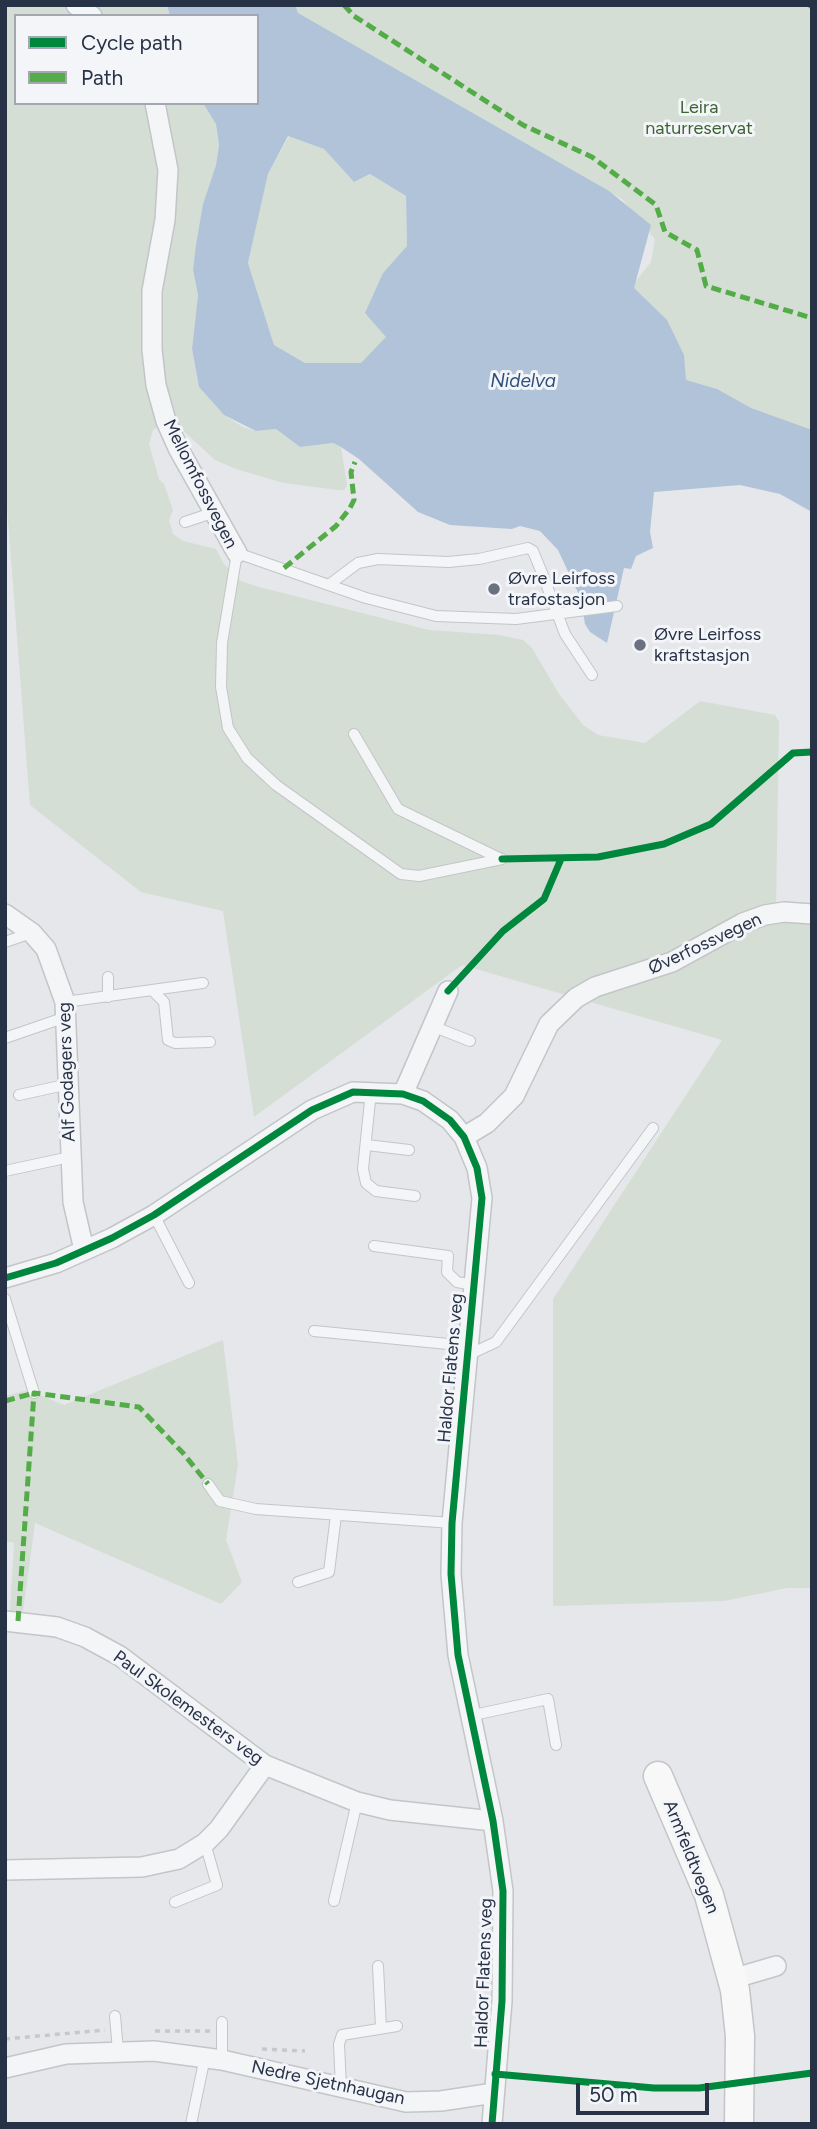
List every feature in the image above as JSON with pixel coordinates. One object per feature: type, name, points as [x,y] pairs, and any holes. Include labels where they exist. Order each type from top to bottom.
[{"type":"street","name":"Mellomfossvegen","points":[[155,105],[168,170],[165,220],[152,291],[152,350],[156,385],[166,421],[178,448],[237,553]]},
{"type":"street","name":"Øverfossvegen","points":[[464,1137],[488,1123],[514,1096],[549,1024],[576,998],[595,987],[672,962],[743,923],[765,915],[784,912],[812,914]]},
{"type":"street","name":"Alf Godagers veg","points":[[5,914],[32,933],[46,949],[55,968],[66,1009],[73,1202],[84,1250]]},
{"type":"street","points":[[403,1094],[448,991]]},
{"type":"street","name":"Haldor Flatens veg","points":[[5,1278],[56,1263],[154,1214],[335,1097],[372,1090],[403,1094],[437,1110],[464,1137],[477,1168],[482,1198],[452,1523],[453,1623],[468,1716],[493,1821],[503,1891],[503,1942],[492,2124]]},
{"type":"street","name":"Paul Skolemesters veg","points":[[5,1622],[57,1627],[108,1650],[265,1765],[357,1802],[390,1810],[493,1821]]},
{"type":"street","points":[[5,1870],[152,1866],[179,1859],[205,1843],[265,1765]]},
{"type":"street","name":"Armfeldtvegen","points":[[658,1776],[709,1895],[732,1979],[740,2036],[739,2124]]},
{"type":"street","points":[[732,1979],[776,1966]]},
{"type":"street","name":"Nedre Sjetnhaugan","points":[[5,2068],[66,2054],[155,2051],[214,2059],[407,2102],[441,2102],[494,2093]]},
{"type":"lane","points":[[185,522],[215,512]]},
{"type":"lane","points":[[330,584],[358,563],[378,559],[448,562],[479,559],[528,548],[533,551],[561,612],[577,655],[592,674]]},
{"type":"lane","points":[[237,553],[366,598],[436,615],[516,618],[617,606]]},
{"type":"lane","name":"Mellomfossvegen","points":[[237,553],[222,643],[221,687],[228,728],[247,758],[276,785],[401,874],[419,876],[502,859],[398,808],[354,734]]},
{"type":"lane","points":[[5,942],[32,933]]},
{"type":"lane","points":[[108,977],[108,997]]},
{"type":"lane","points":[[5,1038],[66,1009],[108,997],[203,983]]},
{"type":"lane","points":[[154,992],[164,1002],[168,1040],[175,1044],[210,1042]]},
{"type":"lane","points":[[432,1026],[470,1041]]},
{"type":"lane","points":[[19,1095],[70,1084]]},
{"type":"lane","points":[[372,1090],[368,1145],[363,1169],[366,1182],[376,1191],[415,1196]]},
{"type":"lane","points":[[468,1351],[496,1342],[653,1128]]},
{"type":"lane","points":[[368,1145],[409,1150]]},
{"type":"lane","points":[[5,1171],[70,1157]]},
{"type":"lane","points":[[154,1214],[189,1283]]},
{"type":"lane","points":[[374,1246],[448,1256],[447,1272],[457,1282],[474,1285]]},
{"type":"lane","points":[[5,1299],[34,1393]]},
{"type":"lane","name":"Haldor Flatens veg","points":[[314,1331],[468,1351]]},
{"type":"lane","points":[[208,1484],[220,1501],[256,1509],[452,1523]]},
{"type":"lane","points":[[298,1582],[329,1572],[336,1515]]},
{"type":"lane","points":[[468,1716],[548,1699],[556,1745]]},
{"type":"lane","points":[[334,1901],[357,1802]]},
{"type":"lane","points":[[175,1902],[217,1885],[205,1843]]},
{"type":"lane","points":[[378,1966],[381,2028]]},
{"type":"lane","points":[[115,2017],[118,2052]]},
{"type":"lane","points":[[191,2124],[214,2059],[222,2022]]},
{"type":"lane","points":[[341,2087],[339,2044],[342,2035],[397,2026]]},
{"type":"green space","points":[[5,5],[167,5],[169,14],[14,14],[14,105],[204,105],[216,124],[219,145],[216,165],[203,204],[193,270],[198,295],[192,349],[199,387],[224,415],[243,427],[256,431],[276,429],[300,447],[333,443],[341,447],[347,485],[344,490],[338,490],[284,483],[236,469],[215,460],[174,422],[162,425],[153,430],[149,444],[159,479],[164,484],[173,510],[169,520],[173,534],[183,541],[216,549],[224,564],[241,581],[259,587],[429,630],[500,635],[523,640],[532,648],[559,694],[583,725],[598,735],[645,743],[700,701],[775,715],[779,722],[776,907],[812,916],[812,1588],[787,1588],[724,1601],[553,1606],[553,1299],[722,1040],[462,965],[254,1117],[223,911],[141,892],[30,805],[5,481]]},
{"type":"green space","name":"Leira naturreservat","points":[[293,5],[812,5],[812,429],[777,431],[685,391],[631,287],[651,262],[655,239],[622,199],[300,25]]},
{"type":"green space","points":[[289,136],[324,149],[354,182],[370,174],[406,196],[407,246],[383,273],[387,337],[361,364],[305,363],[274,345],[248,263],[268,174]]},
{"type":"green space","points":[[223,1340],[238,1465],[226,1540],[242,1582],[221,1604],[35,1523],[23,1611],[10,1611],[14,1543],[5,1541],[5,1396],[28,1390],[64,1405]]},
{"type":"water","name":"Nidelva","points":[[167,5],[295,5],[298,13],[609,191],[651,225],[634,288],[667,320],[684,355],[686,380],[717,389],[751,408],[812,430],[812,512],[780,494],[740,485],[654,492],[650,532],[653,548],[636,556],[631,569],[624,568],[607,643],[590,632],[585,624],[581,599],[558,550],[540,531],[520,526],[512,529],[450,525],[418,512],[359,459],[333,443],[300,447],[276,429],[256,431],[224,415],[199,387],[192,349],[198,295],[193,270],[203,204],[216,165],[219,145],[216,124],[204,105],[259,105],[259,14],[169,14]],"holes":[[[288,136],[324,149],[354,182],[370,174],[406,196],[407,246],[383,273],[365,313],[386,337],[361,363],[305,363],[274,345],[248,263],[268,174]]]},
{"type":"marked path","points":[[344,5],[354,16],[523,125],[592,157],[656,205],[665,232],[697,250],[706,286],[812,318]]},
{"type":"marked path","points":[[284,568],[336,526],[350,508],[354,500],[351,472],[355,462]]},
{"type":"marked path","points":[[5,1401],[34,1393]]},
{"type":"marked path","points":[[18,1621],[34,1393],[139,1407],[208,1484]]},
{"type":"cycle path","points":[[502,859],[598,857],[664,844],[711,824],[793,753],[812,752]]},
{"type":"cycle path","points":[[448,991],[503,931],[544,899],[561,859]]},
{"type":"cycle path","points":[[5,1278],[56,1263],[112,1238],[154,1215],[312,1110],[353,1092],[403,1094],[423,1101],[450,1120],[464,1137],[477,1168],[482,1198],[452,1523],[451,1574],[458,1655],[493,1821],[503,1891],[502,2001],[492,2124]]},
{"type":"cycle path","points":[[495,2074],[654,2088],[699,2088],[812,2073]]},
{"type":"place","name":"Øvre Leirfoss trafostasjon","points":[[494,589]]},
{"type":"place","name":"Øvre Leirfoss kraftstasjon","points":[[640,645]]}]
